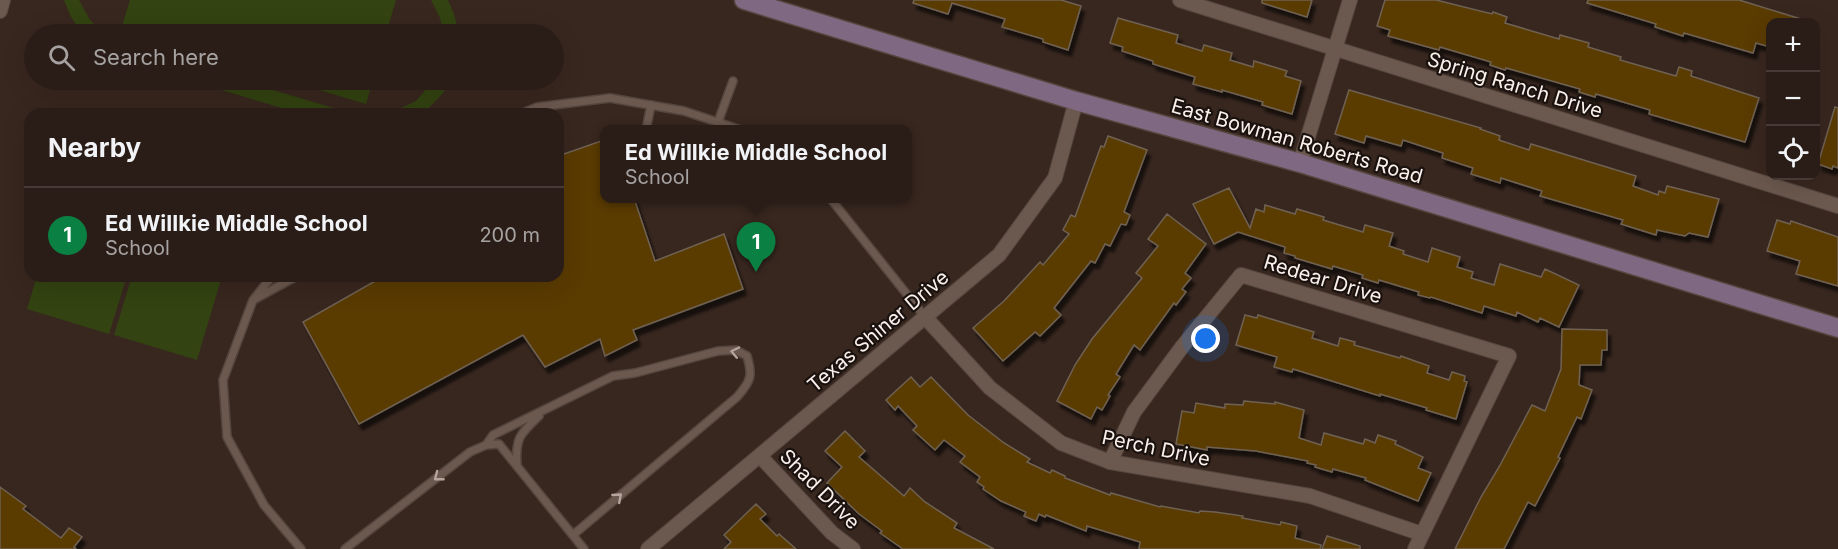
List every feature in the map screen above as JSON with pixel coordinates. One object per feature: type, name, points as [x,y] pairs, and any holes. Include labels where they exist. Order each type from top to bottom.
[{"type":"street","points":[[0,11],[3,0]]},
{"type":"street","name":"Spring Ranch Drive","points":[[1180,0],[1838,206]]},
{"type":"street","points":[[1300,163],[1350,0]]},
{"type":"street","name":"East Bowman Roberts Road","points":[[750,1],[1076,101],[1300,163],[1838,327]]},
{"type":"street","name":"Texas Shiner Drive","points":[[648,549],[999,255],[1055,178],[1076,101]]},
{"type":"street","name":"Redear Drive","points":[[1110,462],[1134,412],[1182,347],[1241,275],[1509,356],[1422,534]]},
{"type":"street","name":"Perch Drive","points":[[925,317],[990,388],[1061,443],[1110,462],[1310,496],[1422,534]]},
{"type":"street","name":"Shad Drive","points":[[759,456],[832,533],[853,549]]},
{"type":"street","points":[[1415,549],[1422,534]]},
{"type":"lane","points":[[718,122],[733,81]]},
{"type":"lane","points":[[535,108],[610,98],[684,111],[728,125]]},
{"type":"lane","points":[[647,125],[651,105]]},
{"type":"lane","points":[[834,203],[925,317]]},
{"type":"lane","points":[[267,282],[253,300],[223,380],[227,437],[264,505],[301,549]]},
{"type":"lane","points":[[253,300],[286,282]]},
{"type":"lane","points":[[486,445],[493,435],[613,376],[635,373],[718,351],[736,350],[747,356],[752,371],[748,385],[737,397],[573,536]]},
{"type":"lane","points":[[517,466],[517,441],[521,432],[545,410]]},
{"type":"lane","points":[[345,549],[470,452],[486,445],[499,444],[584,549]]},
{"type":"green space","points":[[64,0],[79,0],[94,24],[76,24]]},
{"type":"green space","points":[[130,0],[396,0],[389,24],[123,24]]},
{"type":"green space","points":[[431,0],[448,0],[456,24],[442,24]]},
{"type":"green space","points":[[222,90],[273,90],[334,108],[282,108]]},
{"type":"green space","points":[[319,90],[370,90],[366,104]]},
{"type":"green space","points":[[425,90],[445,90],[429,108],[401,108],[416,101]]},
{"type":"green space","points":[[35,282],[125,282],[109,334],[27,309]]},
{"type":"green space","points":[[130,282],[220,282],[197,360],[114,335]]},
{"type":"building","points":[[914,0],[1061,0],[1081,6],[1068,50],[1043,42],[1043,39],[1002,27],[1005,19],[952,3],[948,14],[913,3]]},
{"type":"building","points":[[1262,0],[1312,0],[1307,17],[1262,3]]},
{"type":"building","points":[[1385,0],[1436,0],[1492,14],[1493,12],[1507,17],[1505,23],[1559,39],[1560,35],[1589,43],[1588,47],[1621,57],[1620,60],[1676,76],[1679,67],[1692,71],[1691,76],[1759,98],[1745,142],[1649,114],[1650,110],[1596,94],[1595,97],[1579,92],[1580,89],[1506,68],[1505,70],[1490,65],[1491,62],[1440,47],[1439,50],[1388,36],[1390,30],[1377,26]]},
{"type":"building","points":[[1588,0],[1739,0],[1798,18],[1766,18],[1766,46],[1756,43],[1753,53],[1684,33],[1683,36],[1655,27],[1656,24],[1587,3]]},
{"type":"building","points":[[1118,18],[1178,35],[1176,43],[1202,51],[1204,45],[1232,53],[1230,60],[1253,67],[1254,61],[1287,71],[1285,76],[1301,81],[1292,114],[1262,105],[1263,102],[1193,84],[1195,77],[1153,64],[1153,61],[1122,51],[1123,47],[1110,43]]},
{"type":"building","points":[[1349,90],[1481,128],[1500,136],[1499,140],[1529,150],[1531,144],[1636,176],[1633,186],[1658,195],[1659,191],[1665,193],[1667,186],[1719,199],[1708,237],[1689,233],[1685,236],[1657,230],[1656,235],[1621,224],[1623,220],[1540,196],[1542,191],[1501,178],[1500,183],[1471,174],[1473,168],[1442,158],[1443,153],[1403,140],[1401,146],[1366,136],[1364,143],[1335,134]]},
{"type":"building","points":[[1835,107],[1838,108],[1838,168],[1833,166],[1832,169],[1820,165],[1820,157]]},
{"type":"building","points":[[1108,136],[1147,150],[1124,212],[1130,215],[1126,225],[1121,224],[1110,246],[1105,244],[1095,263],[1091,261],[1054,308],[1061,315],[1040,336],[1035,332],[1003,361],[973,328],[1004,301],[1040,262],[1043,265],[1069,234],[1063,230],[1071,215],[1075,217],[1101,146],[1104,147]]},
{"type":"building","points":[[600,141],[600,203],[636,203],[655,261],[724,234],[743,289],[633,330],[637,340],[605,356],[600,339],[545,367],[523,335],[359,424],[303,322],[373,282],[564,282],[564,154]]},
{"type":"building","points":[[1229,188],[1250,228],[1256,209],[1264,212],[1265,205],[1295,214],[1297,209],[1324,217],[1323,220],[1363,232],[1365,225],[1393,233],[1389,246],[1404,251],[1403,254],[1428,262],[1432,248],[1460,257],[1457,267],[1473,272],[1471,278],[1494,285],[1500,264],[1541,277],[1545,269],[1579,285],[1559,327],[1540,318],[1538,322],[1517,312],[1516,316],[1484,306],[1482,313],[1418,295],[1419,292],[1379,280],[1378,283],[1362,278],[1363,275],[1295,258],[1295,256],[1284,253],[1285,247],[1238,232],[1214,244],[1193,204]]},
{"type":"building","points":[[1167,214],[1206,244],[1185,273],[1191,278],[1182,289],[1186,292],[1176,305],[1174,303],[1140,350],[1134,345],[1116,374],[1120,377],[1108,395],[1110,396],[1102,410],[1097,407],[1091,419],[1057,401],[1075,365],[1092,339],[1142,278],[1136,273],[1158,246],[1148,239]]},
{"type":"building","points":[[1777,220],[1790,224],[1791,221],[1838,237],[1838,286],[1796,274],[1800,261],[1767,251]]},
{"type":"building","points":[[1245,315],[1257,318],[1258,315],[1314,332],[1312,338],[1338,346],[1340,338],[1355,342],[1354,345],[1400,358],[1401,356],[1429,366],[1427,373],[1449,380],[1452,372],[1465,376],[1464,381],[1467,382],[1456,419],[1426,410],[1427,408],[1293,369],[1292,372],[1274,367],[1277,357],[1236,345]]},
{"type":"building","points":[[1562,329],[1607,330],[1607,350],[1602,350],[1601,365],[1580,365],[1579,385],[1592,390],[1581,419],[1577,417],[1558,457],[1560,458],[1535,506],[1528,502],[1504,549],[1455,549],[1532,405],[1545,411],[1561,369]]},
{"type":"building","points":[[911,377],[920,387],[931,377],[968,415],[1004,443],[1030,459],[1027,462],[1050,473],[1052,470],[1065,478],[1110,495],[1111,493],[1160,507],[1199,513],[1200,511],[1215,512],[1280,525],[1281,522],[1297,526],[1295,538],[1321,545],[1320,549],[1139,549],[1140,542],[1087,526],[1086,531],[1046,515],[1045,517],[1039,514],[1036,521],[1024,516],[1026,512],[1001,501],[983,489],[984,487],[977,482],[980,477],[960,462],[965,456],[944,440],[935,450],[913,430],[917,426],[898,406],[895,410],[886,400]]},
{"type":"building","points":[[1244,401],[1275,404],[1275,402],[1304,410],[1299,438],[1321,445],[1324,433],[1363,444],[1365,439],[1375,443],[1378,435],[1396,441],[1395,444],[1423,457],[1418,468],[1431,473],[1418,501],[1365,480],[1366,478],[1333,469],[1332,472],[1315,467],[1316,465],[1307,463],[1308,461],[1256,451],[1207,447],[1207,450],[1176,444],[1182,411],[1194,413],[1196,403],[1225,408],[1225,404],[1243,405]]},
{"type":"building","points":[[845,431],[865,451],[859,457],[904,496],[910,488],[925,502],[957,523],[954,528],[994,549],[903,549],[880,533],[882,531],[859,514],[827,483],[842,467],[825,451]]},
{"type":"building","points":[[0,487],[26,506],[23,509],[61,538],[69,528],[82,537],[74,547],[76,549],[0,549]]},
{"type":"building","points":[[756,504],[766,514],[760,519],[777,536],[779,534],[796,549],[724,549],[731,542],[724,535]]},
{"type":"building","points":[[1327,536],[1360,546],[1360,549],[1322,549]]},
{"type":"place","name":"Ed Willkie Middle School","points":[[756,272]]}]
